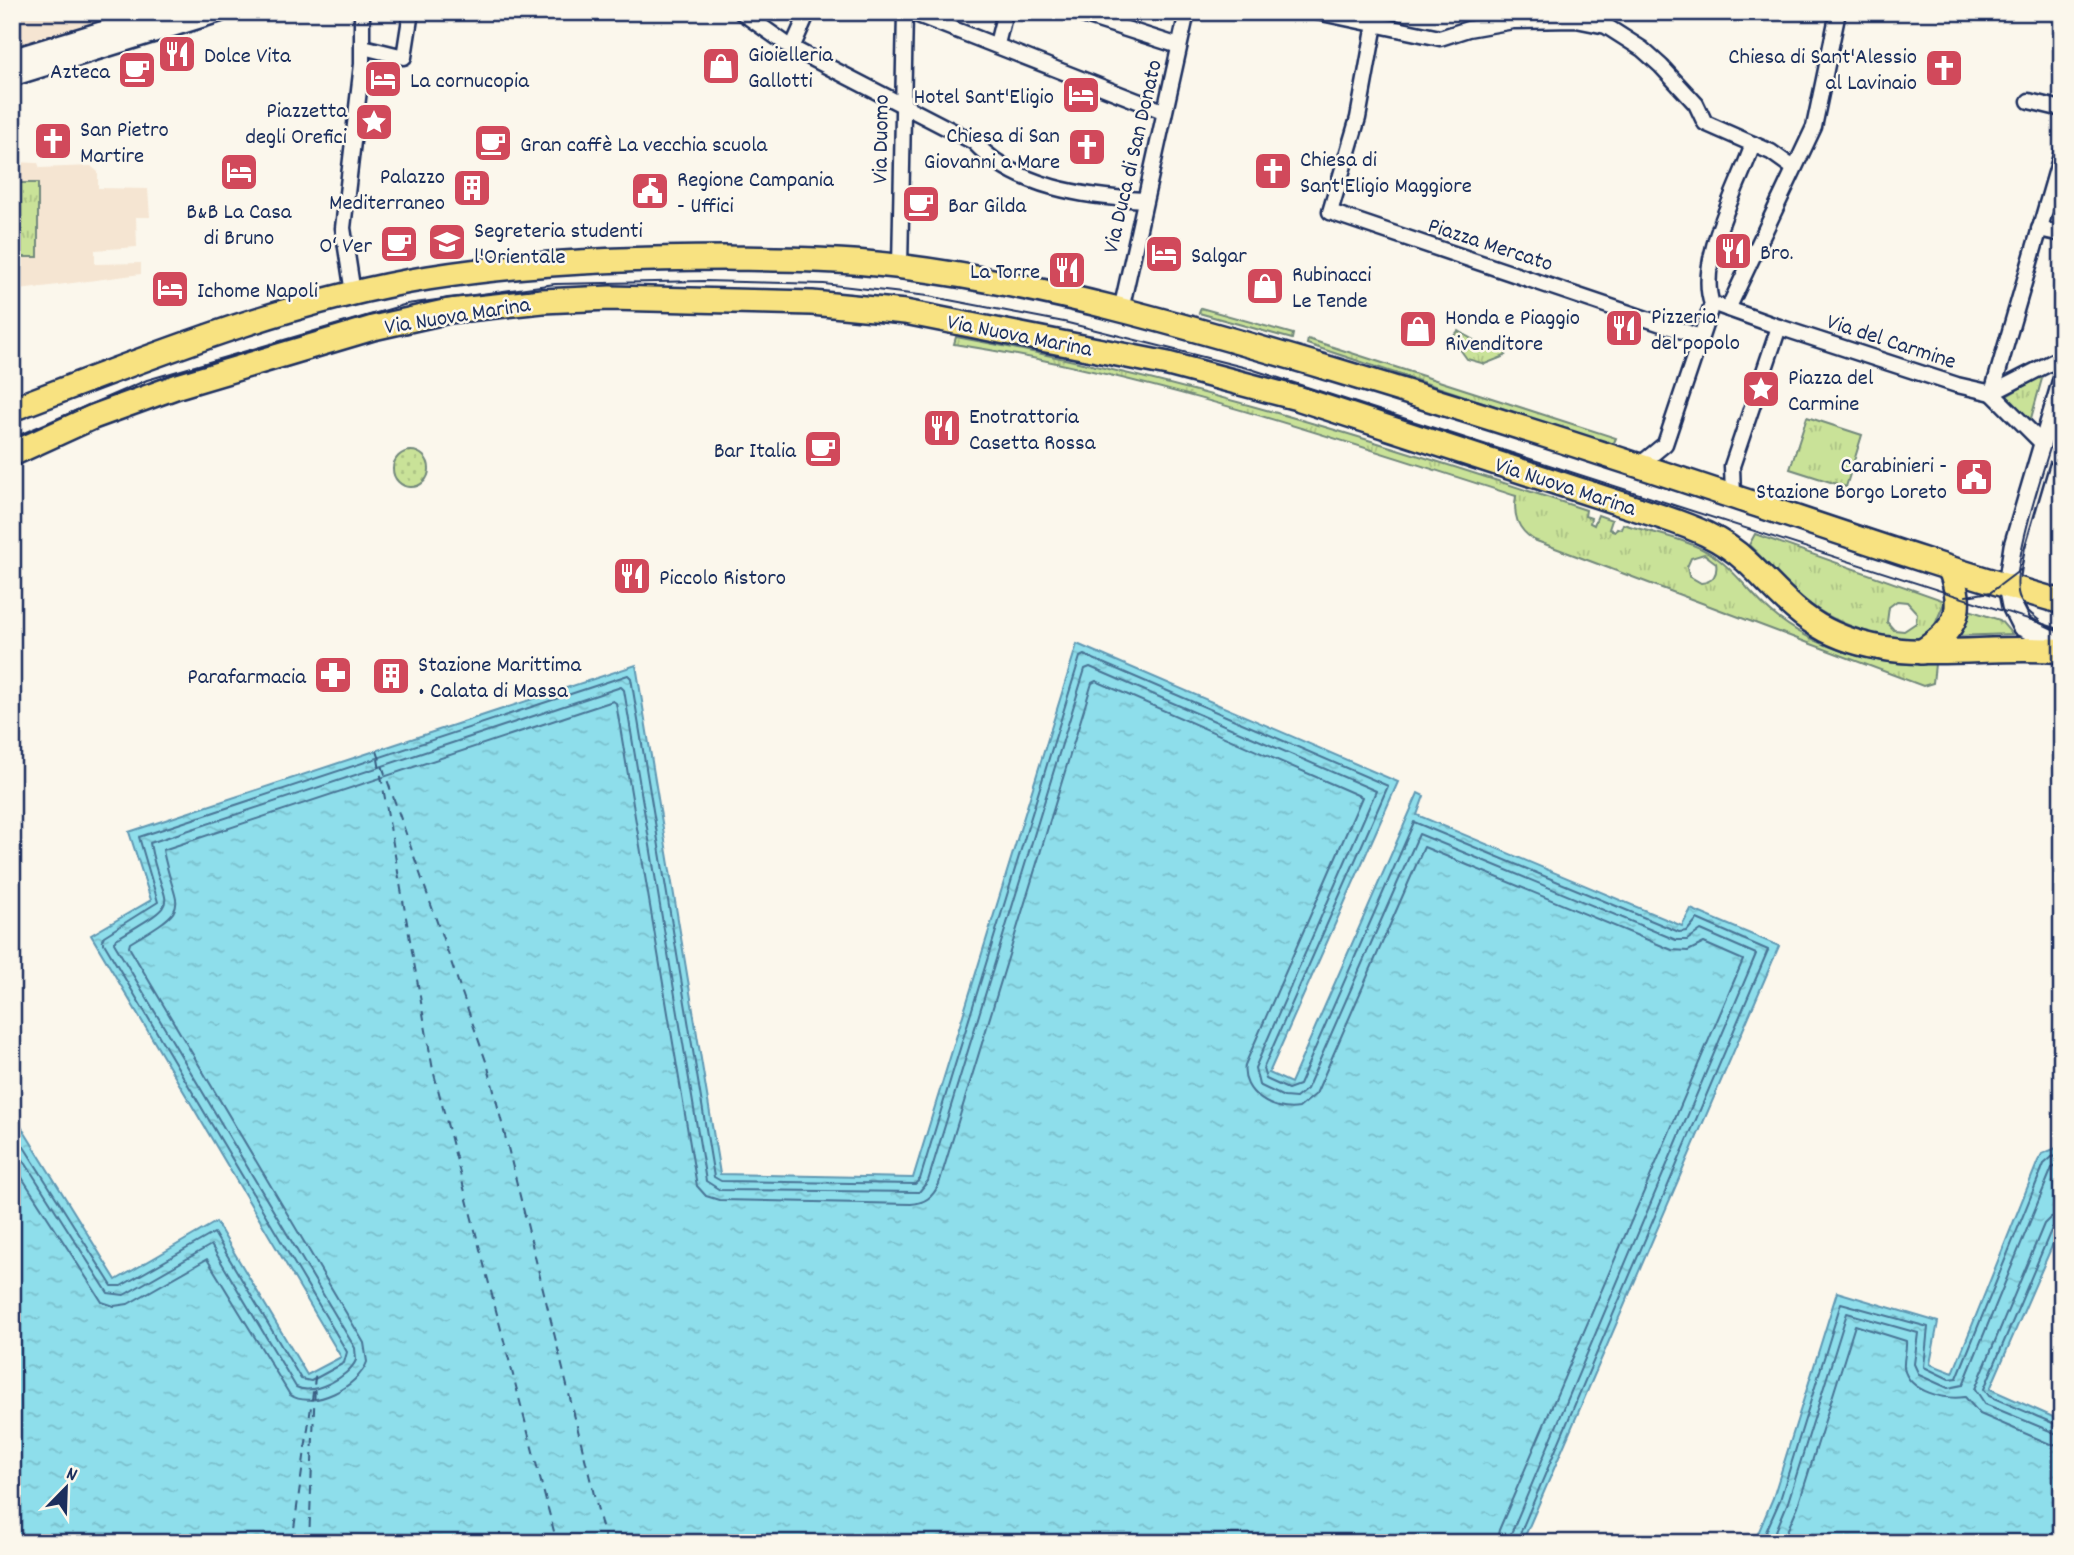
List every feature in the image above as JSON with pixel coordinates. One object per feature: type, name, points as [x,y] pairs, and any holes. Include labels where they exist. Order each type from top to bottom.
[{"type":"main road","points":[[12,59],[167,12]]},
{"type":"main road","points":[[12,76],[219,12]]},
{"type":"main road","name":"Via Nuova Marina","points":[[12,409],[262,318],[354,293],[501,267],[617,259],[807,259],[900,267],[1180,324],[1373,382],[1733,496],[1960,572],[2062,602]]},
{"type":"main road","name":"Via Nuova Marina","points":[[12,454],[93,416],[178,386],[373,328],[449,311],[542,300],[610,298],[812,303],[905,312],[1155,361],[1274,391],[1649,512],[1718,540],[1745,559],[1801,615],[1827,631],[1891,650],[2062,651]]},
{"type":"main road","points":[[2062,383],[2014,546],[2008,586],[2012,606],[2022,626],[2062,645]]},
{"type":"main road","points":[[1921,652],[1943,638],[1954,616],[1960,598],[1960,572],[1996,568],[2014,546]]},
{"type":"street","points":[[354,293],[344,228],[363,47],[362,12]]},
{"type":"street","points":[[363,47],[404,57],[411,12]]},
{"type":"street","points":[[741,12],[792,48],[974,142],[982,150],[1022,174],[1066,191],[1099,198],[1144,200]]},
{"type":"street","points":[[792,48],[808,12]]},
{"type":"street","points":[[907,12],[997,44],[1163,111]]},
{"type":"street","name":"Via Duomo","points":[[900,267],[907,12]]},
{"type":"street","points":[[997,44],[1005,12]]},
{"type":"street","points":[[1073,12],[1179,46]]},
{"type":"street","name":"Via Duca di San Donato","points":[[1121,310],[1187,12]]},
{"type":"street","points":[[1317,12],[1440,38],[1468,29],[1513,21],[1576,20],[1605,26],[1642,49],[1661,66],[1696,104],[1705,123],[1753,144],[1792,167]]},
{"type":"street","points":[[1728,309],[1745,266],[1814,127],[1838,12]]},
{"type":"street","name":"Piazza Mercato","points":[[1375,24],[1358,118],[1331,212],[1700,337]]},
{"type":"street","points":[[2029,101],[2062,109]]},
{"type":"street","points":[[1637,467],[1665,444],[1712,304],[1707,284],[1712,254],[1753,144]]},
{"type":"street","points":[[1992,393],[2062,152]]},
{"type":"street","points":[[2039,229],[2062,234]]},
{"type":"street","points":[[1712,304],[1779,327],[1732,466],[1733,496]]},
{"type":"street","name":"Via del Carmine","points":[[1779,327],[1957,385],[1992,393]]},
{"type":"street","points":[[1992,393],[2062,357]]},
{"type":"street","points":[[1992,393],[2062,458]]},
{"type":"shaded area","points":[[12,12],[134,12],[12,50]]},
{"type":"shaded area","points":[[12,162],[38,163],[40,168],[91,166],[98,172],[98,188],[148,189],[150,217],[136,217],[137,247],[95,250],[95,264],[141,263],[141,274],[12,291]]},
{"type":"green space","points":[[12,183],[38,183],[38,257],[12,257]]},
{"type":"green space","points":[[1201,308],[1293,334],[1292,339],[1199,313]]},
{"type":"green space","points":[[1458,331],[1484,346],[1507,352],[1505,356],[1485,364],[1467,359],[1452,338]]},
{"type":"green space","points":[[956,337],[1037,353],[1274,412],[1431,459],[1586,510],[1585,516],[1591,518],[1590,523],[1594,525],[1598,515],[1612,520],[1609,529],[1615,531],[1617,528],[1621,529],[1623,524],[1682,541],[1704,550],[1722,562],[1771,612],[1807,636],[1827,646],[1870,659],[1935,664],[1933,683],[1923,686],[1534,540],[1518,521],[1516,496],[1308,430],[1168,390],[1097,372],[954,344]],"holes":[[[1704,554],[1716,563],[1715,574],[1709,581],[1701,583],[1689,576],[1687,567],[1691,558]]]},
{"type":"green space","points":[[1308,339],[1616,438],[1613,445],[1307,344]]},
{"type":"green space","points":[[2043,375],[2030,422],[2005,397]]},
{"type":"green space","points":[[1807,417],[1862,435],[1846,487],[1790,469]]},
{"type":"green space","points":[[411,451],[424,456],[429,469],[424,482],[411,487],[398,482],[393,469],[398,456]]},
{"type":"green space","points":[[1755,534],[1945,601],[1931,634],[1903,639],[1874,634],[1832,618],[1817,609],[1791,588],[1749,545]],"holes":[[[1897,601],[1907,602],[1917,613],[1916,623],[1904,631],[1894,630],[1887,622],[1889,607]]]},
{"type":"green space","points":[[1969,610],[2000,620],[2012,634],[1956,636]]},
{"type":"water","points":[[1077,644],[1398,782],[1269,1073],[1291,1083],[1418,793],[1424,796],[1417,815],[1682,926],[1691,909],[1779,946],[1522,1543],[12,1543],[12,1122],[17,1120],[116,1280],[216,1222],[307,1375],[341,1357],[91,935],[151,900],[129,832],[636,665],[720,1174],[913,1178]]},
{"type":"water","points":[[2062,1148],[2062,1223],[1990,1389],[2062,1421],[2062,1543],[1754,1543],[1773,1498],[1837,1292],[1938,1322],[1930,1364],[1953,1373],[2038,1161],[2042,1154]]},
{"type":"ferry route","points":[[377,751],[488,1067],[606,1543]]},
{"type":"ferry route","points":[[378,759],[433,1070],[557,1543]]},
{"type":"ferry route","points":[[292,1543],[316,1371]]},
{"type":"ferry route","points":[[309,1543],[315,1383]]},
{"type":"tram line","points":[[12,438],[147,380],[407,304],[555,284],[704,281],[824,284],[928,296],[1064,322],[1251,369],[2062,630]]},
{"type":"tram line","points":[[2040,621],[2021,601],[2018,576],[2026,529],[2062,409]]},
{"type":"tram line","points":[[1966,596],[1991,592],[2020,570]]},
{"type":"place","name":"Dolce Vita","points":[[177,54]]},
{"type":"place","name":"Gioielleria Gallotti","points":[[721,66]]},
{"type":"place","name":"Chiesa di Sant'Alessio al Lavinaio","points":[[1944,68]]},
{"type":"place","name":"Azteca","points":[[137,70]]},
{"type":"place","name":"La cornucopia","points":[[383,79]]},
{"type":"place","name":"Hotel Sant'Eligio","points":[[1081,95]]},
{"type":"place","name":"Piazzetta degli Orefici","points":[[374,122]]},
{"type":"place","name":"San Pietro Martire","points":[[53,141]]},
{"type":"place","name":"Gran caffè La vecchia scuola","points":[[493,143]]},
{"type":"place","name":"Chiesa di San Giovanni a Mare","points":[[1087,147]]},
{"type":"place","name":"Chiesa di Sant'Eligio Maggiore","points":[[1273,171]]},
{"type":"place","name":"B&B La Casa di Bruno","points":[[239,172]]},
{"type":"place","name":"Palazzo Mediterraneo","points":[[472,188]]},
{"type":"place","name":"Regione Campania - Uffici","points":[[650,191]]},
{"type":"place","name":"Bar Gilda","points":[[921,204]]},
{"type":"place","name":"Segreteria studenti l'Orientale","points":[[447,242]]},
{"type":"place","name":"O‘ Ver","points":[[399,244]]},
{"type":"place","name":"Bro.","points":[[1733,251]]},
{"type":"place","name":"Salgar","points":[[1164,254]]},
{"type":"place","name":"La Torre","points":[[1067,270]]},
{"type":"place","name":"Rubinacci Le Tende","points":[[1265,286]]},
{"type":"place","name":"Ichome Napoli","points":[[170,289]]},
{"type":"place","name":"Pizzeria del popolo","points":[[1624,328]]},
{"type":"place","name":"Honda e Piaggio Rivenditore","points":[[1418,329]]},
{"type":"place","name":"Piazza del Carmine","points":[[1761,389]]},
{"type":"place","name":"Enotrattoria Casetta Rossa","points":[[942,428]]},
{"type":"place","name":"Bar Italia","points":[[823,449]]},
{"type":"place","name":"Carabinieri - Stazione Borgo Loreto","points":[[1974,477]]},
{"type":"place","name":"Piccolo Ristoro","points":[[632,576]]},
{"type":"place","name":"Parafarmacia","points":[[333,675]]},
{"type":"place","name":"Stazione Marittima • Calata di Massa","points":[[391,676]]}]
